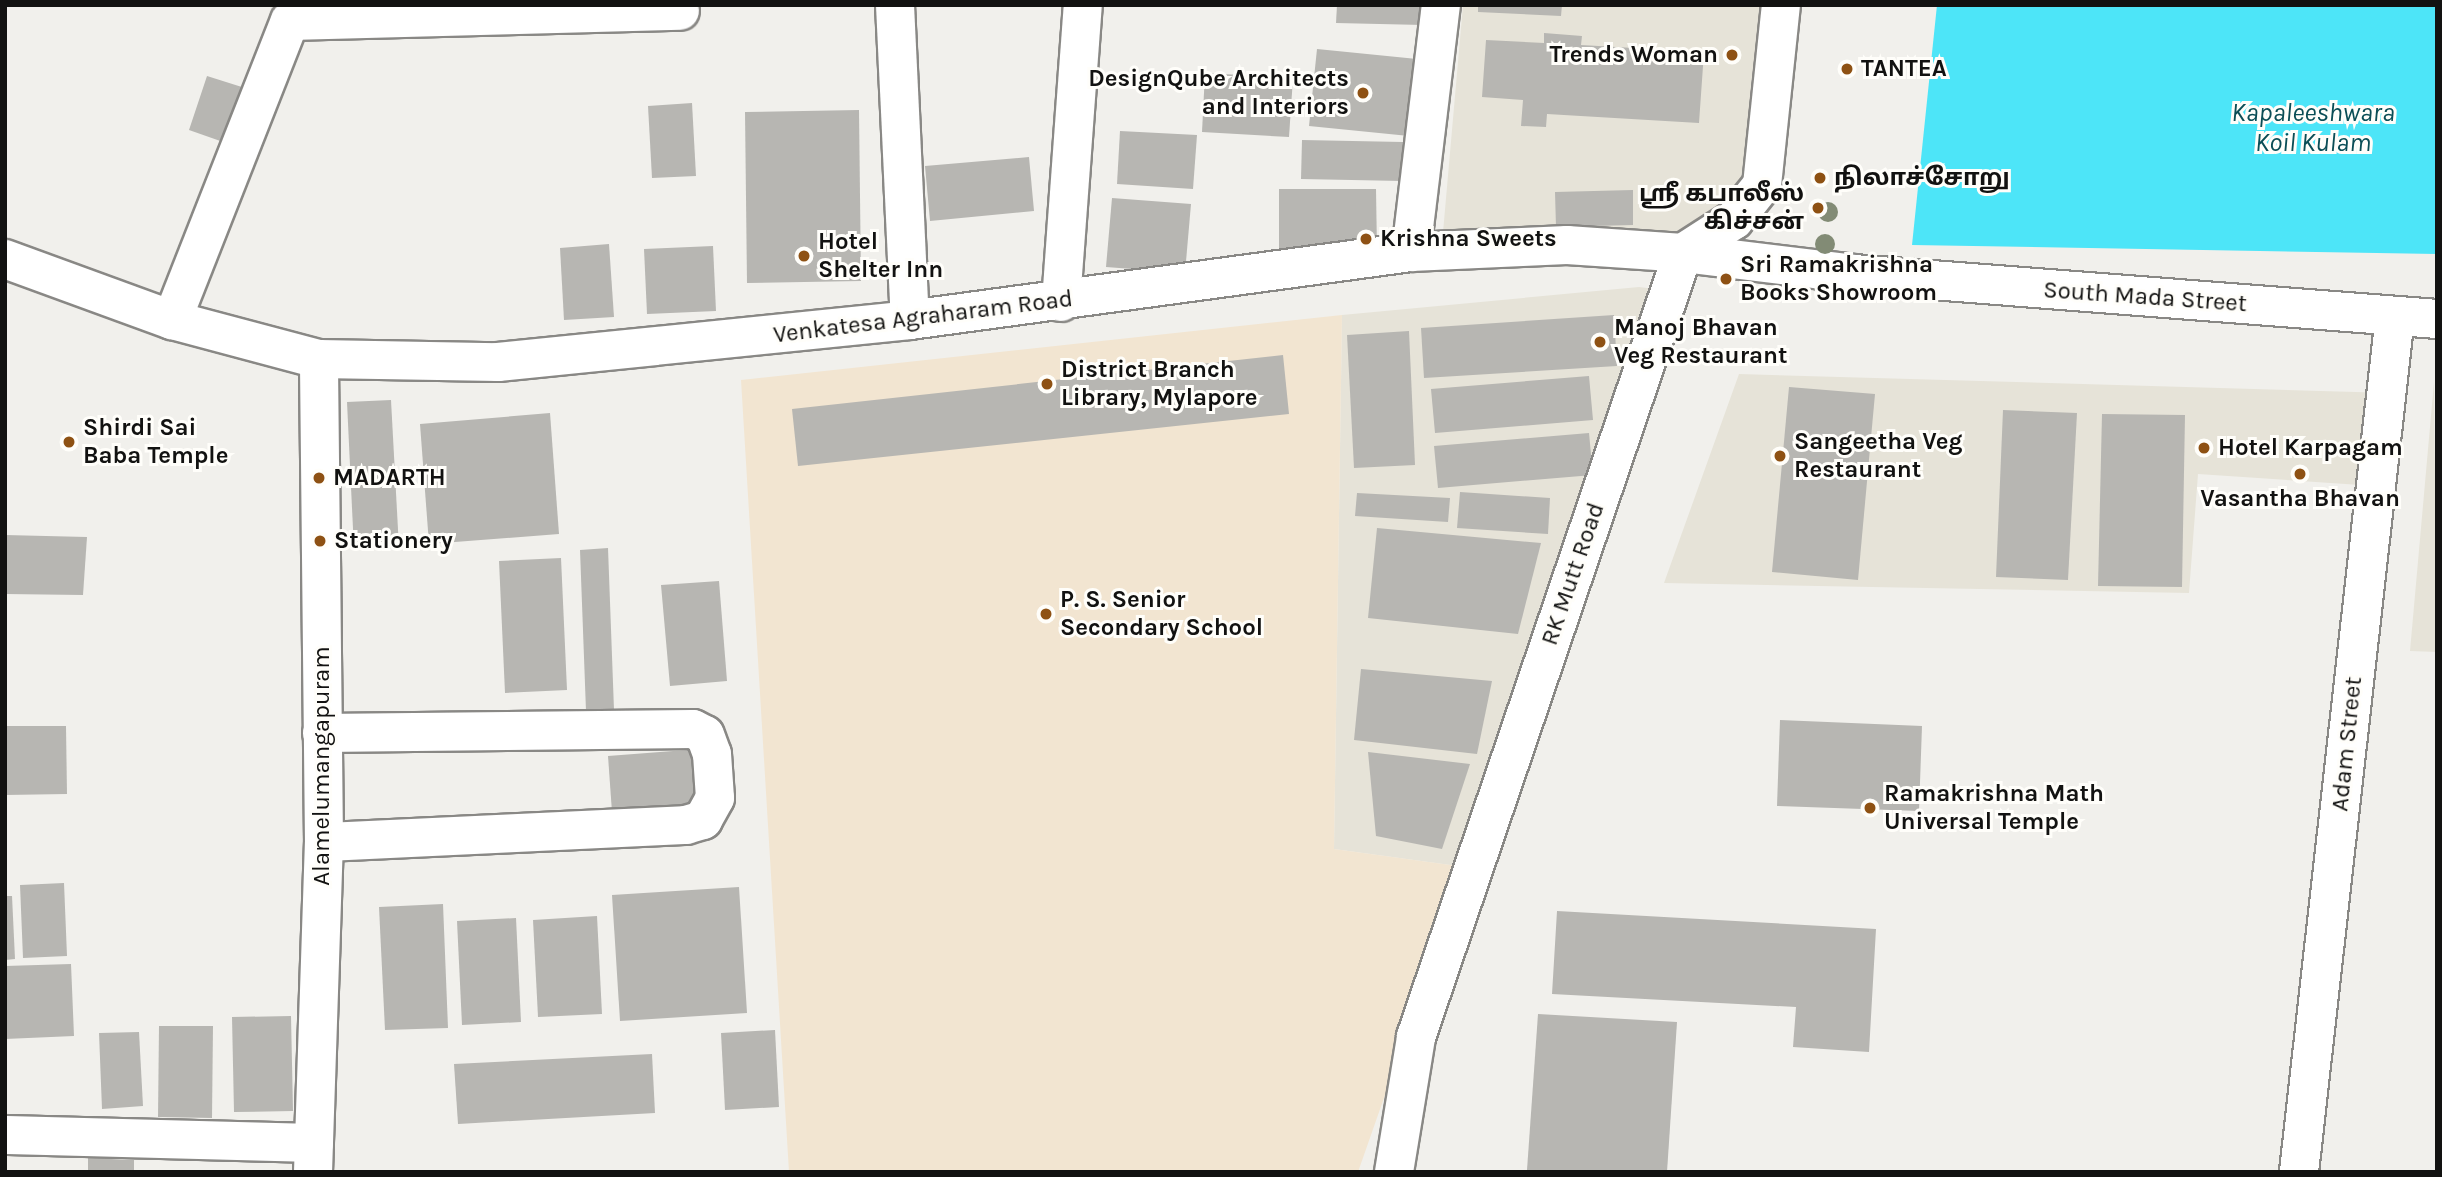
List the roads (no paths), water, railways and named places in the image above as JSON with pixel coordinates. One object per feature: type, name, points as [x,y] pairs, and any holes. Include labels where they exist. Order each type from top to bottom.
[{"type":"street","points":[[895,5],[910,320]]},
{"type":"street","points":[[1061,302],[1083,5]]},
{"type":"street","points":[[1411,252],[1441,5]]},
{"type":"street","points":[[1683,253],[1734,220],[1762,185],[1781,5]]},
{"type":"street","points":[[172,320],[290,21],[529,10],[680,11]]},
{"type":"street","name":"Venkatesa Agraharam Road","points":[[5,259],[172,320],[319,359],[498,362],[1061,302],[1411,252],[1567,245],[1683,253],[1854,274]]},
{"type":"street","name":"RK Mutt Road","points":[[1394,1172],[1416,1037],[1683,253]]},
{"type":"street","name":"South Mada Street","points":[[1854,274],[2437,319]]},
{"type":"street","name":"Adam Street","points":[[2299,1172],[2395,316]]},
{"type":"street","name":"Alamelumangapuram","points":[[313,1157],[324,842],[319,359]]},
{"type":"street","points":[[322,733],[684,728],[705,735],[712,754],[715,798],[703,820],[686,825],[324,842]]},
{"type":"street","points":[[5,1135],[313,1157]]},
{"type":"water","name":"Kapaleeshwara Koil Kulam","points":[[1937,5],[2437,5],[2437,254],[1912,245]]},
{"type":"place","name":"Trends Woman","points":[[1732,55]]},
{"type":"place","name":"TANTEA","points":[[1847,69]]},
{"type":"place","name":"DesignQube Architects and Interiors","points":[[1363,93]]},
{"type":"place","name":"நிலாச்சோறு","points":[[1820,178]]},
{"type":"place","name":"ஶ்ரீ கபாலீஸ் கிச்சன்","points":[[1818,208]]},
{"type":"place","name":"Krishna Sweets","points":[[1366,239]]},
{"type":"place","name":"Hotel Shelter Inn","points":[[804,256]]},
{"type":"place","name":"Sri Ramakrishna Books Showroom","points":[[1726,279]]},
{"type":"place","name":"Manoj Bhavan Veg Restaurant","points":[[1600,342]]},
{"type":"place","name":"District Branch Library, Mylapore","points":[[1047,384]]},
{"type":"place","name":"Shirdi Sai Baba Temple","points":[[69,442]]},
{"type":"place","name":"Hotel Karpagam","points":[[2204,448]]},
{"type":"place","name":"Sangeetha Veg Restaurant","points":[[1780,456]]},
{"type":"place","name":"Vasantha Bhavan","points":[[2300,474]]},
{"type":"place","name":"MADARTH","points":[[319,478]]},
{"type":"place","name":"Stationery","points":[[320,541]]},
{"type":"place","name":"P. S. Senior Secondary School","points":[[1046,614]]},
{"type":"place","name":"Ramakrishna Math Universal Temple","points":[[1870,808]]}]
